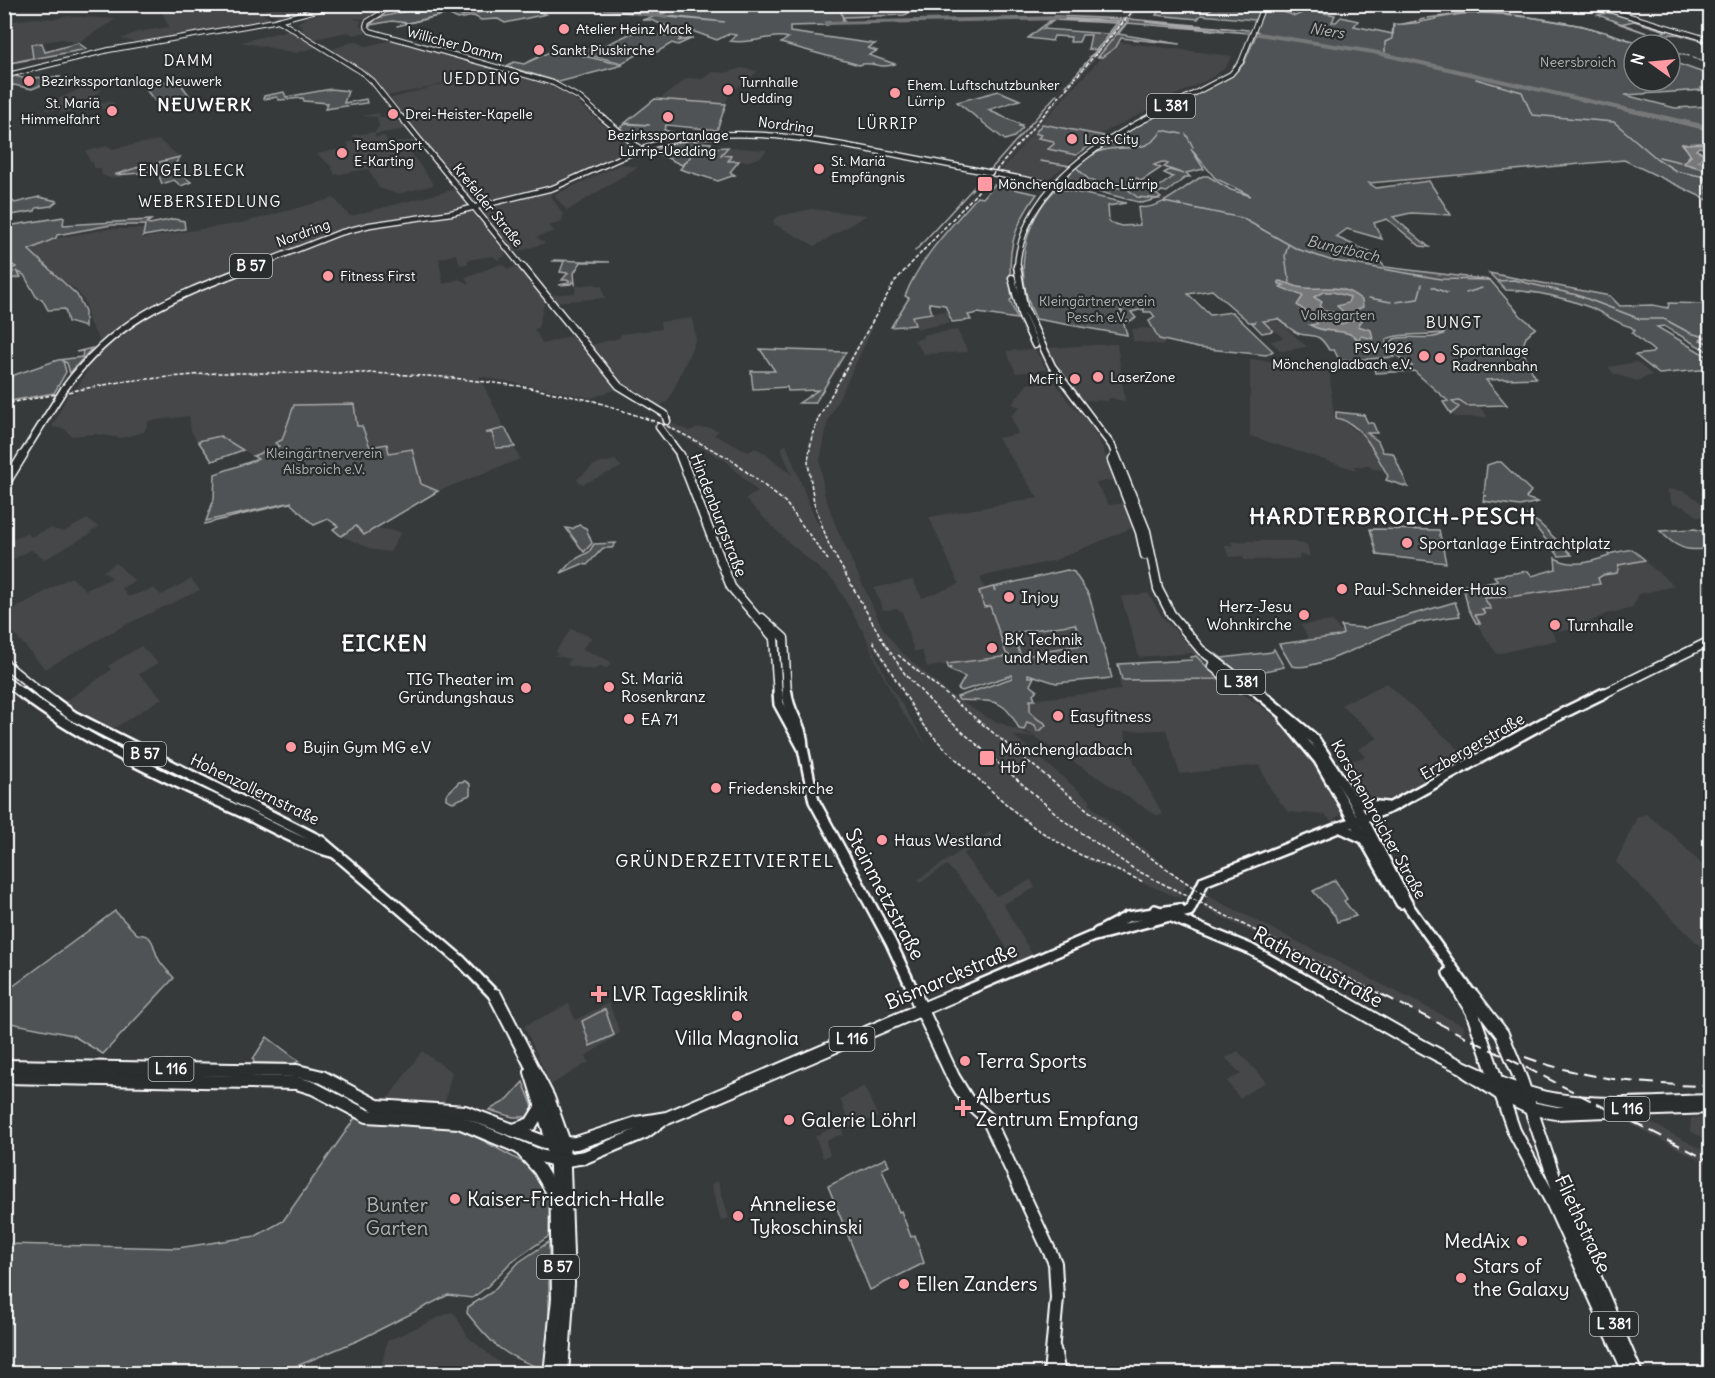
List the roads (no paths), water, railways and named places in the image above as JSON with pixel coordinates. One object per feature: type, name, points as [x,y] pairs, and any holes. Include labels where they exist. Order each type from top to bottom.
[{"type":"main road","points":[[4,76],[110,48],[131,47],[278,20],[340,4]]},
{"type":"main road","name":"Willicher Damm","points":[[389,4],[386,10],[367,22],[367,29],[553,83],[580,98],[626,139],[641,148]]},
{"type":"main road","name":"Korschenbroicher Straße","points":[[1263,4],[1241,62],[1231,74],[1113,136],[1072,166],[1026,214],[1013,253],[1014,289],[1028,333],[1056,380],[1096,428],[1106,446],[1140,532],[1154,590],[1171,621],[1198,652],[1226,678],[1266,705],[1299,733],[1319,760],[1347,798],[1409,907],[1449,966],[1502,1034],[1530,1108]]},
{"type":"main road","points":[[1590,4],[1710,39]]},
{"type":"main road","points":[[288,27],[291,20],[308,13]]},
{"type":"main road","name":"Krefelder Straße","points":[[278,20],[368,78],[624,391],[667,419]]},
{"type":"main road","name":"Nordring","points":[[16,464],[58,397],[85,360],[108,338],[136,318],[177,297],[339,233],[474,208],[553,188],[641,148],[660,142],[742,132],[822,142],[1052,185]]},
{"type":"main road","name":"Nordring","points":[[641,148],[676,139]]},
{"type":"main road","points":[[641,148],[660,142]]},
{"type":"main road","name":"Hindenburgstraße","points":[[659,427],[684,462],[725,575],[736,595],[772,635],[781,650]]},
{"type":"main road","name":"B 57","points":[[4,476],[16,464]]},
{"type":"main road","name":"B 57","points":[[4,486],[16,464]]},
{"type":"main road","name":"Erzbergerstraße","points":[[1155,910],[1186,907],[1201,878],[1390,807],[1545,722],[1710,641]]},
{"type":"main road","name":"Steinmetzstraße","points":[[781,650],[779,704],[802,748],[814,801],[876,913],[953,1077],[968,1100],[988,1119],[1055,1263],[1058,1280],[1054,1348]]},
{"type":"main road","name":"Hohenzollernstraße","points":[[4,663],[26,683],[73,716],[296,827],[336,853],[478,976],[494,993],[548,1098],[558,1145],[568,1283],[558,1373]]},
{"type":"main road","name":"Hohenzollernstraße","points":[[4,680],[60,720],[118,752],[236,809],[336,853]]},
{"type":"main road","points":[[1367,840],[1338,827],[1344,819],[1347,798],[1364,804],[1390,807]]},
{"type":"main road","name":"Korschenbroicher Straße","points":[[1359,820],[1367,840],[1405,909],[1468,1003],[1495,1080],[1504,1090]]},
{"type":"main road","name":"Erzbergerstraße","points":[[1167,916],[1189,911],[1204,881],[1242,864]]},
{"type":"main road","name":"Rathenaustraße","points":[[1155,910],[1236,942],[1270,959],[1504,1090],[1513,1100],[1530,1108]]},
{"type":"main road","name":"Bismarckstraße","points":[[1091,937],[1117,919],[1155,910]]},
{"type":"main road","name":"Bismarckstraße","points":[[560,1161],[585,1157],[635,1137],[660,1121],[1091,937],[1167,916]]},
{"type":"main road","name":"Hohenzollernstraße","points":[[524,1048],[541,1108],[558,1145]]},
{"type":"main road","points":[[1489,1063],[1504,1090],[1530,1108]]},
{"type":"main road","name":"L 116","points":[[4,1066],[297,1071],[322,1077],[369,1104],[398,1110],[465,1112],[558,1145]]},
{"type":"main road","name":"Rathenaustraße","points":[[1459,1066],[1495,1080]]},
{"type":"main road","name":"L 116","points":[[4,1077],[253,1080],[297,1083],[313,1088],[353,1110],[374,1117],[459,1122],[560,1161]]},
{"type":"main road","points":[[1495,1080],[1535,1123]]},
{"type":"main road","points":[[313,1088],[336,1084]]},
{"type":"main road","name":"Rathenaustraße","points":[[1504,1090],[1526,1093]]},
{"type":"main road","name":"Fliethstraße","points":[[1504,1090],[1514,1131],[1553,1204],[1630,1374]]},
{"type":"main road","name":"L 116","points":[[1526,1093],[1584,1104],[1710,1101]]},
{"type":"main road","points":[[353,1110],[369,1104]]},
{"type":"main road","name":"L 116","points":[[1530,1108],[1568,1114],[1627,1108],[1710,1107]]},
{"type":"main road","points":[[514,1130],[531,1124],[541,1108]]},
{"type":"main road","name":"Fliethstraße","points":[[1530,1108],[1574,1229],[1636,1374]]},
{"type":"main road","name":"Bismarckstraße","points":[[558,1145],[637,1123],[660,1121]]},
{"type":"main road","points":[[519,1146],[539,1169],[556,1196]]},
{"type":"main road","name":"Hohenzollernstraße","points":[[558,1373],[556,1196],[560,1161]]},
{"type":"main road","points":[[1050,1374],[1054,1348]]},
{"type":"main road","points":[[1054,1348],[1059,1374]]},
{"type":"waterway","points":[[435,8],[450,4]]},
{"type":"waterway","name":"Niers","points":[[572,4],[667,17]]},
{"type":"waterway","points":[[661,14],[687,4]]},
{"type":"waterway","points":[[397,26],[445,14],[433,9]]},
{"type":"waterway","points":[[841,11],[843,20]]},
{"type":"waterway","points":[[1453,14],[1465,13]]},
{"type":"waterway","points":[[1467,13],[1481,13]]},
{"type":"waterway","points":[[1489,13],[1504,14]]},
{"type":"waterway","points":[[1445,16],[1452,15]]},
{"type":"waterway","points":[[1505,15],[1512,16]]},
{"type":"waterway","points":[[1428,18],[1444,16]]},
{"type":"waterway","points":[[1517,16],[1526,17]]},
{"type":"waterway","points":[[1529,17],[1534,18]]},
{"type":"waterway","name":"Niers","points":[[826,23],[1063,18]]},
{"type":"waterway","points":[[1536,18],[1540,19]]},
{"type":"waterway","points":[[1419,20],[1425,19]]},
{"type":"waterway","points":[[1547,20],[1578,25]]},
{"type":"waterway","points":[[1097,49],[1119,24],[1117,21]]},
{"type":"waterway","points":[[1403,24],[1412,22]]},
{"type":"waterway","points":[[1392,38],[1393,24]]},
{"type":"waterway","points":[[1580,25],[1590,28]]},
{"type":"waterway","points":[[1591,28],[1601,32]]},
{"type":"waterway","name":"Niers","points":[[1246,32],[1373,52],[1668,119]]},
{"type":"waterway","points":[[1607,33],[1615,36]]},
{"type":"waterway","points":[[1618,37],[1622,38]]},
{"type":"waterway","points":[[1385,52],[1385,42],[1392,39]]},
{"type":"waterway","points":[[1066,86],[1096,51]]},
{"type":"waterway","points":[[1683,54],[1689,56]]},
{"type":"waterway","points":[[1706,63],[1710,65]]},
{"type":"waterway","points":[[1476,79],[1522,92],[1532,115],[1614,122],[1655,157]]},
{"type":"waterway","points":[[991,169],[1057,94]]},
{"type":"waterway","name":"Niers","points":[[1661,117],[1710,128]]},
{"type":"waterway","points":[[1092,155],[1111,149],[1140,147],[1156,139],[1162,130],[1182,134]]},
{"type":"waterway","points":[[1186,134],[1193,147]]},
{"type":"waterway","points":[[1659,157],[1680,162]]},
{"type":"waterway","points":[[1656,158],[1676,171],[1710,178]]},
{"type":"waterway","name":"Bungtbach","points":[[1040,161],[1071,166]]},
{"type":"waterway","name":"Bungtbach","points":[[1076,167],[1088,179],[1108,187],[1126,188],[1137,197],[1160,199]]},
{"type":"waterway","points":[[915,251],[987,173]]},
{"type":"waterway","name":"Bungtbach","points":[[1164,202],[1242,218],[1297,249],[1330,260],[1441,279],[1490,280]]},
{"type":"waterway","points":[[1288,245],[1285,256],[1288,276]]},
{"type":"waterway","points":[[1289,277],[1290,282]]},
{"type":"waterway","name":"Bungtbach","points":[[1498,281],[1514,280],[1577,295],[1640,319],[1664,319],[1690,333],[1705,337],[1700,340],[1710,344]]},
{"type":"waterway","points":[[1396,302],[1418,299],[1422,284]]},
{"type":"waterway","points":[[1432,287],[1447,293]]},
{"type":"waterway","points":[[1466,293],[1482,288]]},
{"type":"waterway","points":[[1369,298],[1391,302]]},
{"type":"railway","points":[[1139,4],[973,197],[895,281],[819,417],[812,435],[808,462],[814,503],[829,545],[883,641],[905,674],[943,715],[1066,822],[1134,869],[1386,997]]},
{"type":"railway","points":[[4,404],[125,381],[216,373],[370,373],[444,377],[520,386],[594,401],[665,425],[729,458],[785,502],[828,560]]},
{"type":"railway","points":[[873,641],[923,725],[945,749],[1014,811],[1035,828],[1074,852],[1144,882]]},
{"type":"railway","points":[[898,655],[1117,834],[1207,897]]},
{"type":"railway","points":[[1383,995],[1710,1161]]},
{"type":"railway","points":[[1525,1057],[1593,1076],[1663,1084],[1710,1086]]},
{"type":"place","name":"Atelier Heinz Mack","points":[[564,29]]},
{"type":"place","name":"Sankt Piuskirche","points":[[539,50]]},
{"type":"place","name":"Bezirkssportanlage Neuwerk","points":[[29,81]]},
{"type":"place","name":"Turnhalle Uedding","points":[[728,90]]},
{"type":"place","name":"Ehem. Luftschutzbunker Lürrip","points":[[895,93]]},
{"type":"place","name":"St. Mariä Himmelfahrt","points":[[112,111]]},
{"type":"place","name":"Drei-Heister-Kapelle","points":[[393,114]]},
{"type":"place","name":"Bezirkssportanlage Lürrip-Uedding","points":[[668,117]]},
{"type":"place","name":"Lost City","points":[[1072,139]]},
{"type":"place","name":"TeamSport E-Karting","points":[[342,153]]},
{"type":"place","name":"St. Mariä Empfängnis","points":[[819,169]]},
{"type":"place","name":"Mönchengladbach-Lürrip","points":[[985,184]]},
{"type":"place","name":"Fitness First","points":[[328,276]]},
{"type":"place","name":"PSV 1926 Mönchengladbach e.V.","points":[[1424,356]]},
{"type":"place","name":"Sportanlage Radrennbahn","points":[[1440,358]]},
{"type":"place","name":"LaserZone","points":[[1098,377]]},
{"type":"place","name":"McFit","points":[[1075,379]]},
{"type":"place","name":"Sportanlage Eintrachtplatz","points":[[1407,543]]},
{"type":"place","name":"Paul-Schneider-Haus","points":[[1342,589]]},
{"type":"place","name":"Injoy","points":[[1009,597]]},
{"type":"place","name":"Herz-Jesu Wohnkirche","points":[[1304,615]]},
{"type":"place","name":"Turnhalle","points":[[1555,625]]},
{"type":"place","name":"BK Technik und Medien","points":[[992,648]]},
{"type":"place","name":"St. Mariä Rosenkranz","points":[[609,687]]},
{"type":"place","name":"TIG Theater im Gründungshaus","points":[[526,688]]},
{"type":"place","name":"Easyfitness","points":[[1058,716]]},
{"type":"place","name":"EA 71","points":[[629,719]]},
{"type":"place","name":"Bujin Gym MG e.V","points":[[291,747]]},
{"type":"place","name":"Mönchengladbach Hbf","points":[[987,758]]},
{"type":"place","name":"Friedenskirche","points":[[716,788]]},
{"type":"place","name":"Haus Westland","points":[[882,840]]},
{"type":"place","name":"LVR Tagesklinik","points":[[599,994]]},
{"type":"place","name":"Villa Magnolia","points":[[737,1016]]},
{"type":"place","name":"Terra Sports","points":[[965,1061]]},
{"type":"place","name":"Albertus Zentrum Empfang","points":[[963,1108]]},
{"type":"place","name":"Galerie Löhrl","points":[[789,1120]]},
{"type":"place","name":"Kaiser-Friedrich-Halle","points":[[455,1199]]},
{"type":"place","name":"Anneliese Tykoschinski","points":[[738,1216]]},
{"type":"place","name":"MedAix","points":[[1522,1241]]},
{"type":"place","name":"Stars of the Galaxy","points":[[1461,1278]]},
{"type":"place","name":"Ellen Zanders","points":[[904,1284]]},
{"type":"district","name":"DAMM","points":[[189,61]]},
{"type":"district","name":"UEDDING","points":[[482,79]]},
{"type":"district","name":"NEUWERK","points":[[205,105]]},
{"type":"district","name":"LÜRRIP","points":[[888,124]]},
{"type":"district","name":"ENGELBLECK","points":[[192,171]]},
{"type":"district","name":"WEBERSIEDLUNG","points":[[210,202]]},
{"type":"district","name":"BUNGT","points":[[1454,323]]},
{"type":"district","name":"HARDTERBROICH-PESCH","points":[[1393,516]]},
{"type":"district","name":"EICKEN","points":[[385,643]]},
{"type":"district","name":"GRÜNDERZEITVIERTEL","points":[[725,861]]},
{"type":"park label","name":"Neersbroich","points":[[1578,62]]},
{"type":"park label","name":"Kleingärtnerverein Pesch e.V.","points":[[1097,310]]},
{"type":"park label","name":"Volksgarten","points":[[1338,315]]},
{"type":"park label","name":"Kleingärtnerverein Alsbroich e.V.","points":[[324,462]]},
{"type":"park label","name":"Bunter Garten","points":[[397,1216]]}]
